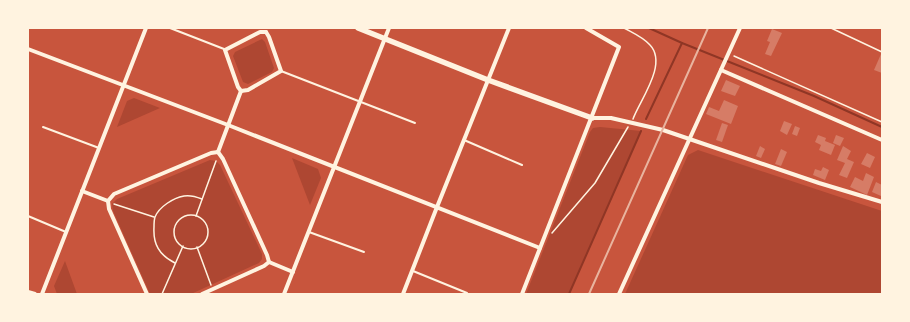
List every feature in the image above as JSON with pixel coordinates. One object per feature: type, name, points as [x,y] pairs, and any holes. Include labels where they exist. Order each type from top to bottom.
[{"type":"street","points":[[42,294],[146,28]]},
{"type":"street","points":[[358,28],[488,80],[592,118],[611,118],[663,130],[819,183],[882,202]]},
{"type":"street","points":[[284,294],[389,28]]},
{"type":"street","points":[[404,294],[437,207],[509,28]]},
{"type":"street","points":[[522,294],[619,47],[586,28]]},
{"type":"street","points":[[619,294],[740,28]]},
{"type":"street","points":[[266,30],[281,72],[248,90],[241,91],[238,87],[226,50],[266,30]]},
{"type":"street","points":[[28,49],[334,166],[540,248]]},
{"type":"street","points":[[721,70],[882,140]]},
{"type":"street","points":[[218,152],[241,91]]},
{"type":"street","points":[[147,294],[109,209],[108,201],[114,194],[211,153],[218,152]]},
{"type":"street","points":[[218,152],[230,173],[268,255],[269,262]]},
{"type":"street","points":[[82,191],[108,201]]},
{"type":"street","points":[[269,262],[293,272]]},
{"type":"street","points":[[202,294],[264,266],[269,262]]},
{"type":"street","points":[[28,292],[34,294]]},
{"type":"lane","points":[[170,28],[226,50]]},
{"type":"lane","points":[[281,72],[415,123]]},
{"type":"lane","points":[[42,127],[99,148]]},
{"type":"lane","points":[[464,140],[522,165]]},
{"type":"lane","points":[[28,216],[66,232]]},
{"type":"lane","points":[[309,232],[364,252]]},
{"type":"lane","points":[[413,271],[467,293]]},
{"type":"path","points":[[550,237],[594,183],[632,122],[646,94],[656,66],[654,50],[650,45],[639,36],[624,28]]},
{"type":"path","points":[[830,28],[882,52]]},
{"type":"path","points":[[728,54],[882,122]]},
{"type":"path","points":[[196,216],[216,161]]},
{"type":"path","points":[[176,263],[167,258],[157,249],[153,238],[154,218],[161,208],[173,200],[184,196],[202,199]]},
{"type":"path","points":[[112,204],[154,218]]},
{"type":"path","points":[[188,215],[196,216],[203,221],[208,230],[205,241],[197,248],[192,249],[183,246],[177,242],[175,237],[174,231],[178,221],[188,215]]},
{"type":"path","points":[[162,294],[183,246]]},
{"type":"path","points":[[197,248],[211,285]]},
{"type":"shaded area","points":[[262,39],[265,42],[274,68],[272,72],[248,84],[243,82],[233,56],[235,52]]},
{"type":"shaded area","points":[[134,98],[160,108],[117,127],[127,101]]},
{"type":"shaded area","points":[[600,127],[641,131],[569,294],[526,294],[590,132],[593,128]]},
{"type":"shaded area","points":[[698,150],[882,211],[882,294],[625,294],[688,155]]},
{"type":"shaded area","points":[[292,158],[318,169],[321,178],[310,205]]},
{"type":"shaded area","points":[[210,160],[216,161],[220,165],[262,254],[262,259],[259,263],[191,294],[150,294],[113,211],[112,204],[117,199]]},
{"type":"shaded area","points":[[65,261],[77,294],[57,294],[54,286]]},
{"type":"building","points":[[772,29],[782,33],[771,56],[765,54],[770,42],[767,41]]},
{"type":"building","points":[[882,54],[882,73],[874,70]]},
{"type":"building","points":[[726,80],[740,86],[735,96],[721,91]]},
{"type":"building","points":[[724,100],[738,106],[731,124],[706,114],[709,107],[719,111]]},
{"type":"building","points":[[784,121],[792,124],[787,135],[780,131]]},
{"type":"building","points":[[722,123],[728,125],[722,142],[716,140]]},
{"type":"building","points":[[795,126],[800,128],[797,136],[792,134]]},
{"type":"building","points":[[818,135],[826,138],[825,141],[835,145],[831,155],[819,150],[821,145],[815,142]]},
{"type":"building","points":[[836,135],[844,138],[840,146],[833,143]]},
{"type":"building","points":[[760,146],[765,149],[761,158],[756,156]]},
{"type":"building","points":[[843,146],[851,151],[847,159],[854,162],[847,178],[839,175],[845,163],[837,160]]},
{"type":"building","points":[[781,149],[787,152],[781,166],[775,164]]},
{"type":"building","points":[[867,153],[875,157],[870,168],[861,164]]},
{"type":"building","points":[[823,167],[829,170],[825,180],[813,175],[815,169],[821,171]]},
{"type":"building","points":[[866,173],[874,177],[867,195],[850,187],[855,177],[863,181]]},
{"type":"building","points":[[876,182],[882,185],[881,196],[872,192]]},
{"type":"waterway","points":[[649,28],[682,43],[814,96],[882,127]]},
{"type":"waterway","points":[[646,119],[682,43]]},
{"type":"waterway","points":[[569,294],[641,131]]},
{"type":"railway","points":[[589,294],[708,28]]}]
